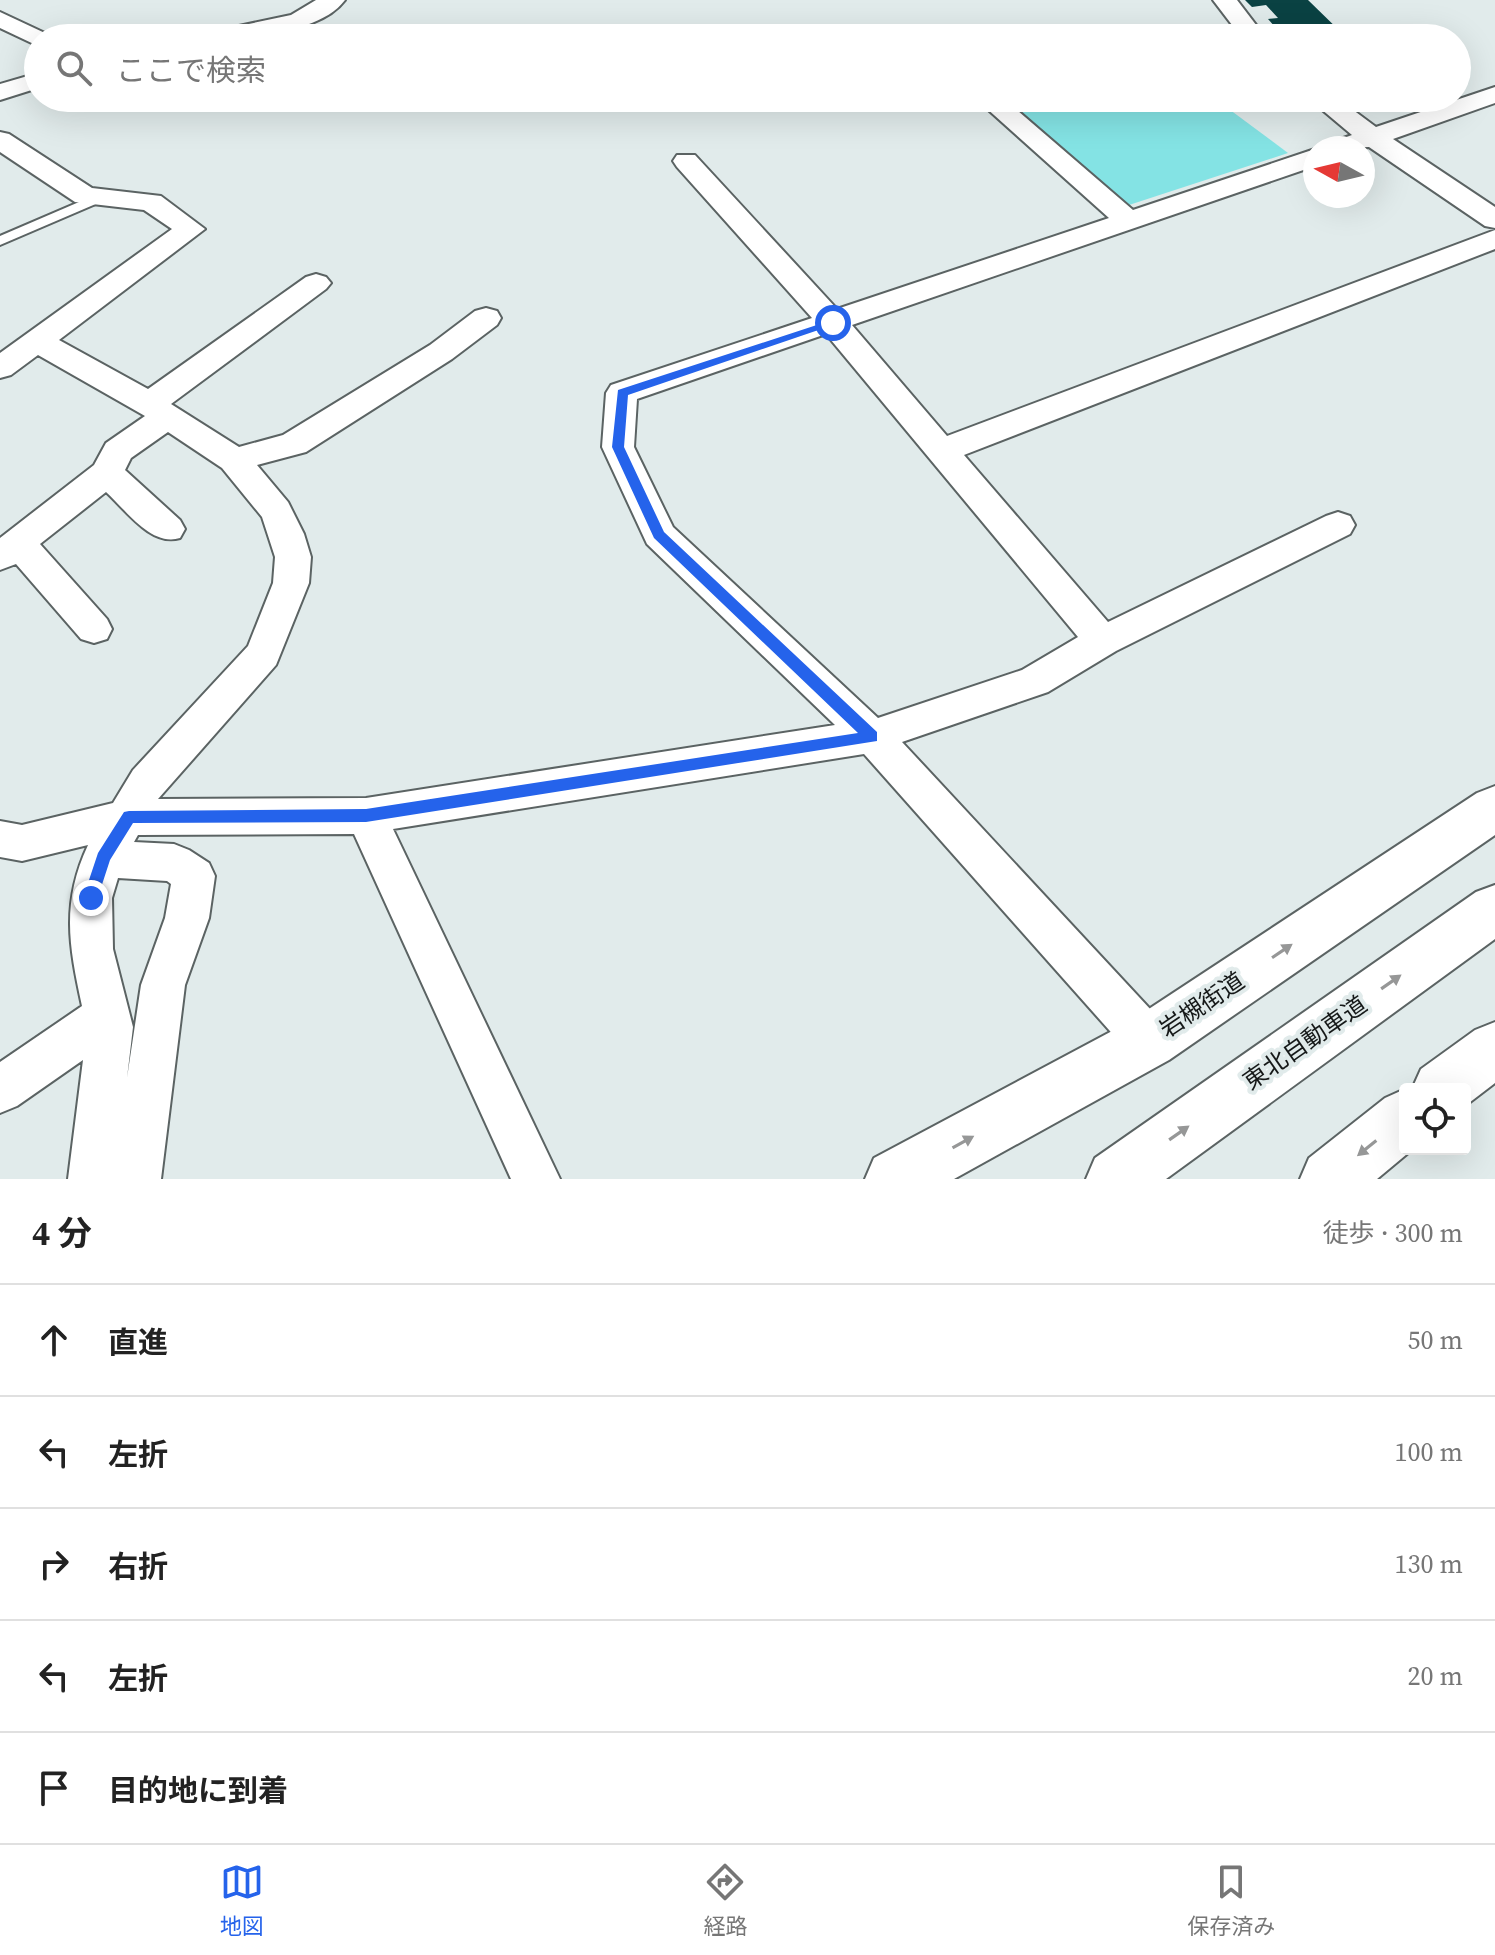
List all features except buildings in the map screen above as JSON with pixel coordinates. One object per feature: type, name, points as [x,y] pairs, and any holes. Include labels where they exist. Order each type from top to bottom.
[{"type":"highway","name":"岩槻街道","points":[[895,1179],[1149,1041],[1495,808]]},
{"type":"highway","name":"東北自動車道","points":[[1116,1179],[1495,909]]},
{"type":"highway","points":[[1449,1083],[1495,1049]]},
{"type":"highway","points":[[1330,1179],[1399,1123]]},
{"type":"street","points":[[280,24],[299,20],[333,0]]},
{"type":"street","points":[[1225,0],[1243,24]]},
{"type":"street","points":[[0,19],[24,32]]},
{"type":"street","points":[[0,92],[24,84]]},
{"type":"street","points":[[1471,103],[1495,95]]},
{"type":"street","points":[[1004,112],[1129,221]]},
{"type":"street","points":[[1339,112],[1371,136]]},
{"type":"street","points":[[1375,136],[1445,112]]},
{"type":"street","points":[[1375,139],[1495,220]]},
{"type":"street","points":[[0,140],[85,196],[151,202],[191,229],[0,368]]},
{"type":"street","points":[[686,161],[833,323],[1103,641]]},
{"type":"street","points":[[1149,1041],[872,736],[659,535],[618,447],[622,393],[1303,161]]},
{"type":"street","points":[[940,451],[1495,239]]},
{"type":"street","points":[[94,629],[9,550],[107,473],[118,451],[158,410],[316,283]]},
{"type":"street","points":[[234,460],[294,444],[441,352],[486,318]]},
{"type":"street","points":[[37,341],[158,410],[234,460],[276,511],[293,557],[291,583],[263,654],[147,782],[103,858],[91,898],[91,949],[110,1027],[92,1179]]},
{"type":"street","points":[[107,473],[168,529]]},
{"type":"street","points":[[0,839],[22,843],[129,817],[366,816],[872,736],[1035,681],[1103,641],[1338,525]]},
{"type":"street","points":[[366,816],[536,1179]]},
{"type":"street","points":[[103,858],[174,863],[194,876],[187,918],[163,985],[137,1179]]},
{"type":"street","points":[[0,1090],[107,1016]]},
{"type":"lane","points":[[0,241],[100,197]]},
{"type":"water","points":[[1021,112],[1233,112],[1288,153],[1129,205]]},
{"type":"route","points":[[91,898],[103,858],[129,817],[366,816],[872,736],[659,535],[618,447],[622,393],[833,323]]}]
